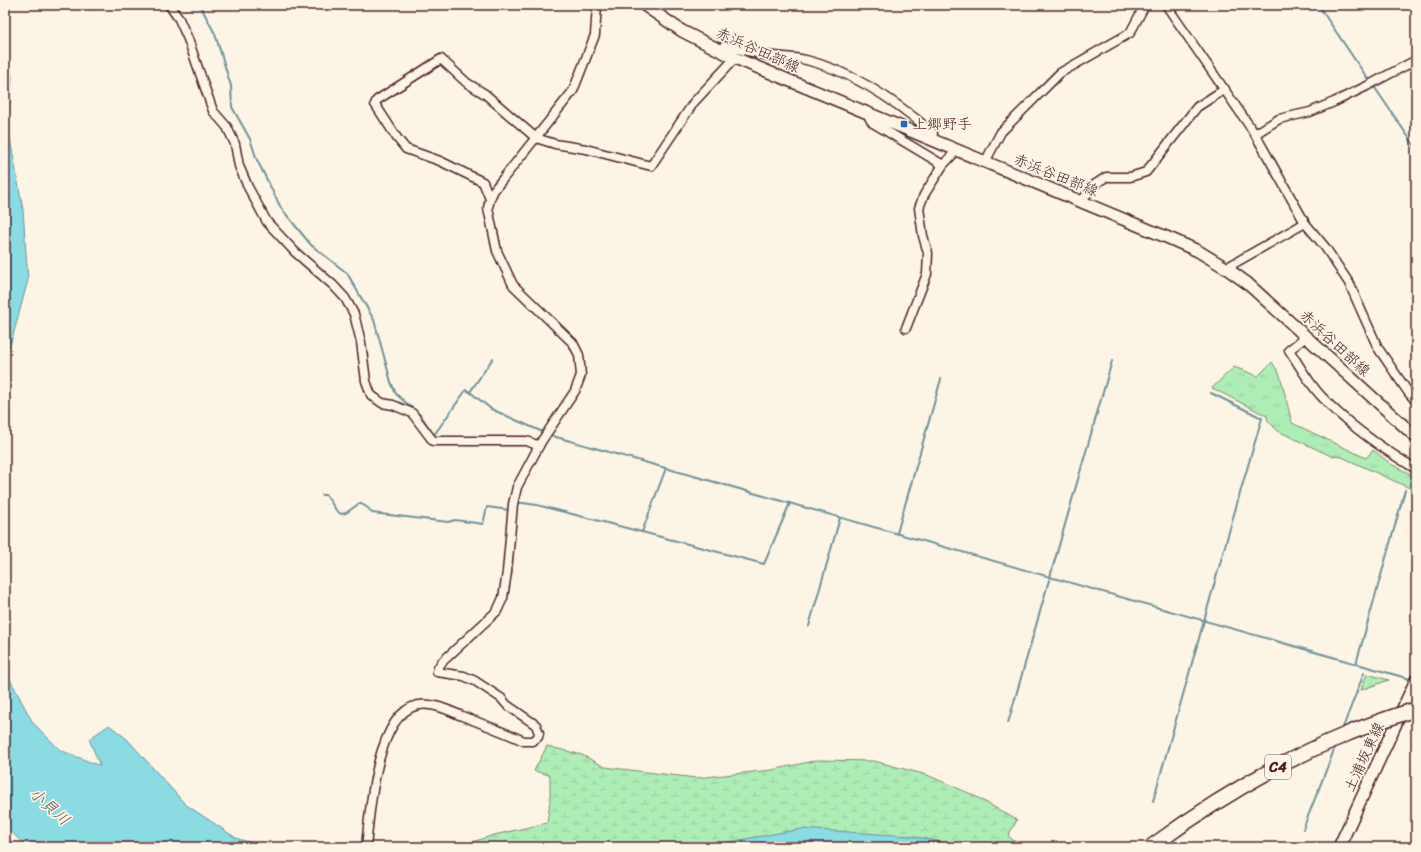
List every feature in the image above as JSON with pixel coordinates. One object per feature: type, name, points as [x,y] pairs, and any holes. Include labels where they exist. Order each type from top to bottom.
[{"type":"highway","name":"C4","points":[[1151,847],[1179,826],[1262,775],[1348,734],[1416,709]]},
{"type":"main road","name":"赤浜谷田部線","points":[[644,5],[682,31],[735,58],[1171,238],[1198,251],[1226,268],[1265,298],[1416,437]]},
{"type":"main road","name":"土浦坂東線","points":[[1339,847],[1416,680]]},
{"type":"street","points":[[168,5],[179,19],[188,39],[213,111],[226,127],[235,144],[239,166],[248,187],[267,222],[295,252],[333,285],[345,298],[354,314],[361,342],[366,381],[371,395],[382,403],[393,405],[412,413],[433,441],[526,441],[539,446]]},
{"type":"street","points":[[366,847],[375,779],[380,755],[391,728],[408,709],[418,705],[430,704],[475,720],[524,741],[533,741],[538,737],[539,729],[536,725],[507,705],[501,698],[475,681],[464,676],[437,672],[442,662],[497,611],[500,606],[507,572],[513,504],[517,487],[539,446],[575,391],[581,375],[579,355],[573,343],[513,284],[497,251],[488,208],[494,190],[574,90],[594,35],[597,5]]},
{"type":"street","points":[[985,162],[1001,132],[1060,73],[1130,33],[1145,5]]},
{"type":"street","points":[[1166,5],[1225,89],[1254,134],[1305,223],[1325,247],[1349,283],[1378,348],[1408,392],[1416,400]]},
{"type":"street","points":[[719,50],[724,46],[766,55],[805,60],[837,71],[858,80],[914,117],[933,133],[932,140]]},
{"type":"street","points":[[490,199],[483,182],[440,162],[406,149],[375,104],[377,100],[441,59],[466,83],[485,94],[536,138],[555,144],[586,149],[651,166],[694,102],[735,58]]},
{"type":"street","points":[[1254,134],[1278,119],[1310,112],[1334,102],[1416,60]]},
{"type":"street","points":[[1081,202],[1094,185],[1106,177],[1130,177],[1146,172],[1197,108],[1225,89]]},
{"type":"street","points":[[868,114],[873,123],[943,166]]},
{"type":"street","points":[[906,328],[927,274],[928,266],[928,253],[923,236],[919,208],[924,195],[943,166],[957,150]]},
{"type":"street","points":[[1226,268],[1305,223]]},
{"type":"street","points":[[1306,337],[1289,350],[1323,399],[1359,431],[1389,453],[1416,469]]},
{"type":"green space","points":[[1272,362],[1280,375],[1292,423],[1366,458],[1373,450],[1391,464],[1416,477],[1416,491],[1342,457],[1331,456],[1278,431],[1268,421],[1267,416],[1212,388],[1234,367],[1258,376]]},
{"type":"green space","points":[[1367,674],[1389,680],[1361,690]]},
{"type":"green space","points":[[547,746],[582,755],[605,767],[696,778],[772,770],[818,760],[874,761],[927,775],[971,794],[1017,820],[1008,836],[1022,847],[967,847],[910,836],[690,847],[457,847],[494,835],[547,823],[550,801],[550,775],[534,771]]},
{"type":"water","points":[[5,50],[12,77],[8,127],[23,210],[28,280],[12,339],[5,357]]},
{"type":"water","name":"小貝川","points":[[5,670],[33,723],[60,750],[100,766],[89,739],[109,725],[127,739],[185,804],[236,838],[264,847],[27,847],[5,826]]},
{"type":"water","points":[[801,829],[910,836],[967,847],[690,847],[712,845]]},
{"type":"waterway","points":[[200,5],[215,34],[231,86],[232,107],[250,139],[257,160],[281,208],[311,245],[347,273],[374,320],[391,382],[396,394],[421,416],[434,435],[466,390],[470,392]]},
{"type":"waterway","points":[[1318,5],[1370,82]]},
{"type":"waterway","points":[[1373,85],[1416,148]]},
{"type":"waterway","points":[[493,358],[470,392],[491,409],[545,433]]},
{"type":"waterway","points":[[1008,723],[1112,361]]},
{"type":"waterway","points":[[897,533],[941,379]]},
{"type":"waterway","points":[[1153,801],[1262,418],[1211,393]]},
{"type":"waterway","points":[[549,435],[1410,679]]},
{"type":"waterway","points":[[515,502],[537,505],[642,532],[666,468]]},
{"type":"waterway","points":[[1356,664],[1405,490]]},
{"type":"waterway","points":[[322,495],[326,495],[336,510],[341,514],[346,513],[360,503],[368,508],[372,513],[448,522],[455,520],[483,524],[487,507],[509,510],[510,508]]},
{"type":"waterway","points":[[642,532],[764,564],[790,503]]},
{"type":"waterway","points":[[809,626],[840,518]]},
{"type":"waterway","points":[[1342,730],[1364,673]]},
{"type":"waterway","points":[[1303,829],[1336,745]]},
{"type":"place","name":"上郷野手","points":[[904,124]]}]
